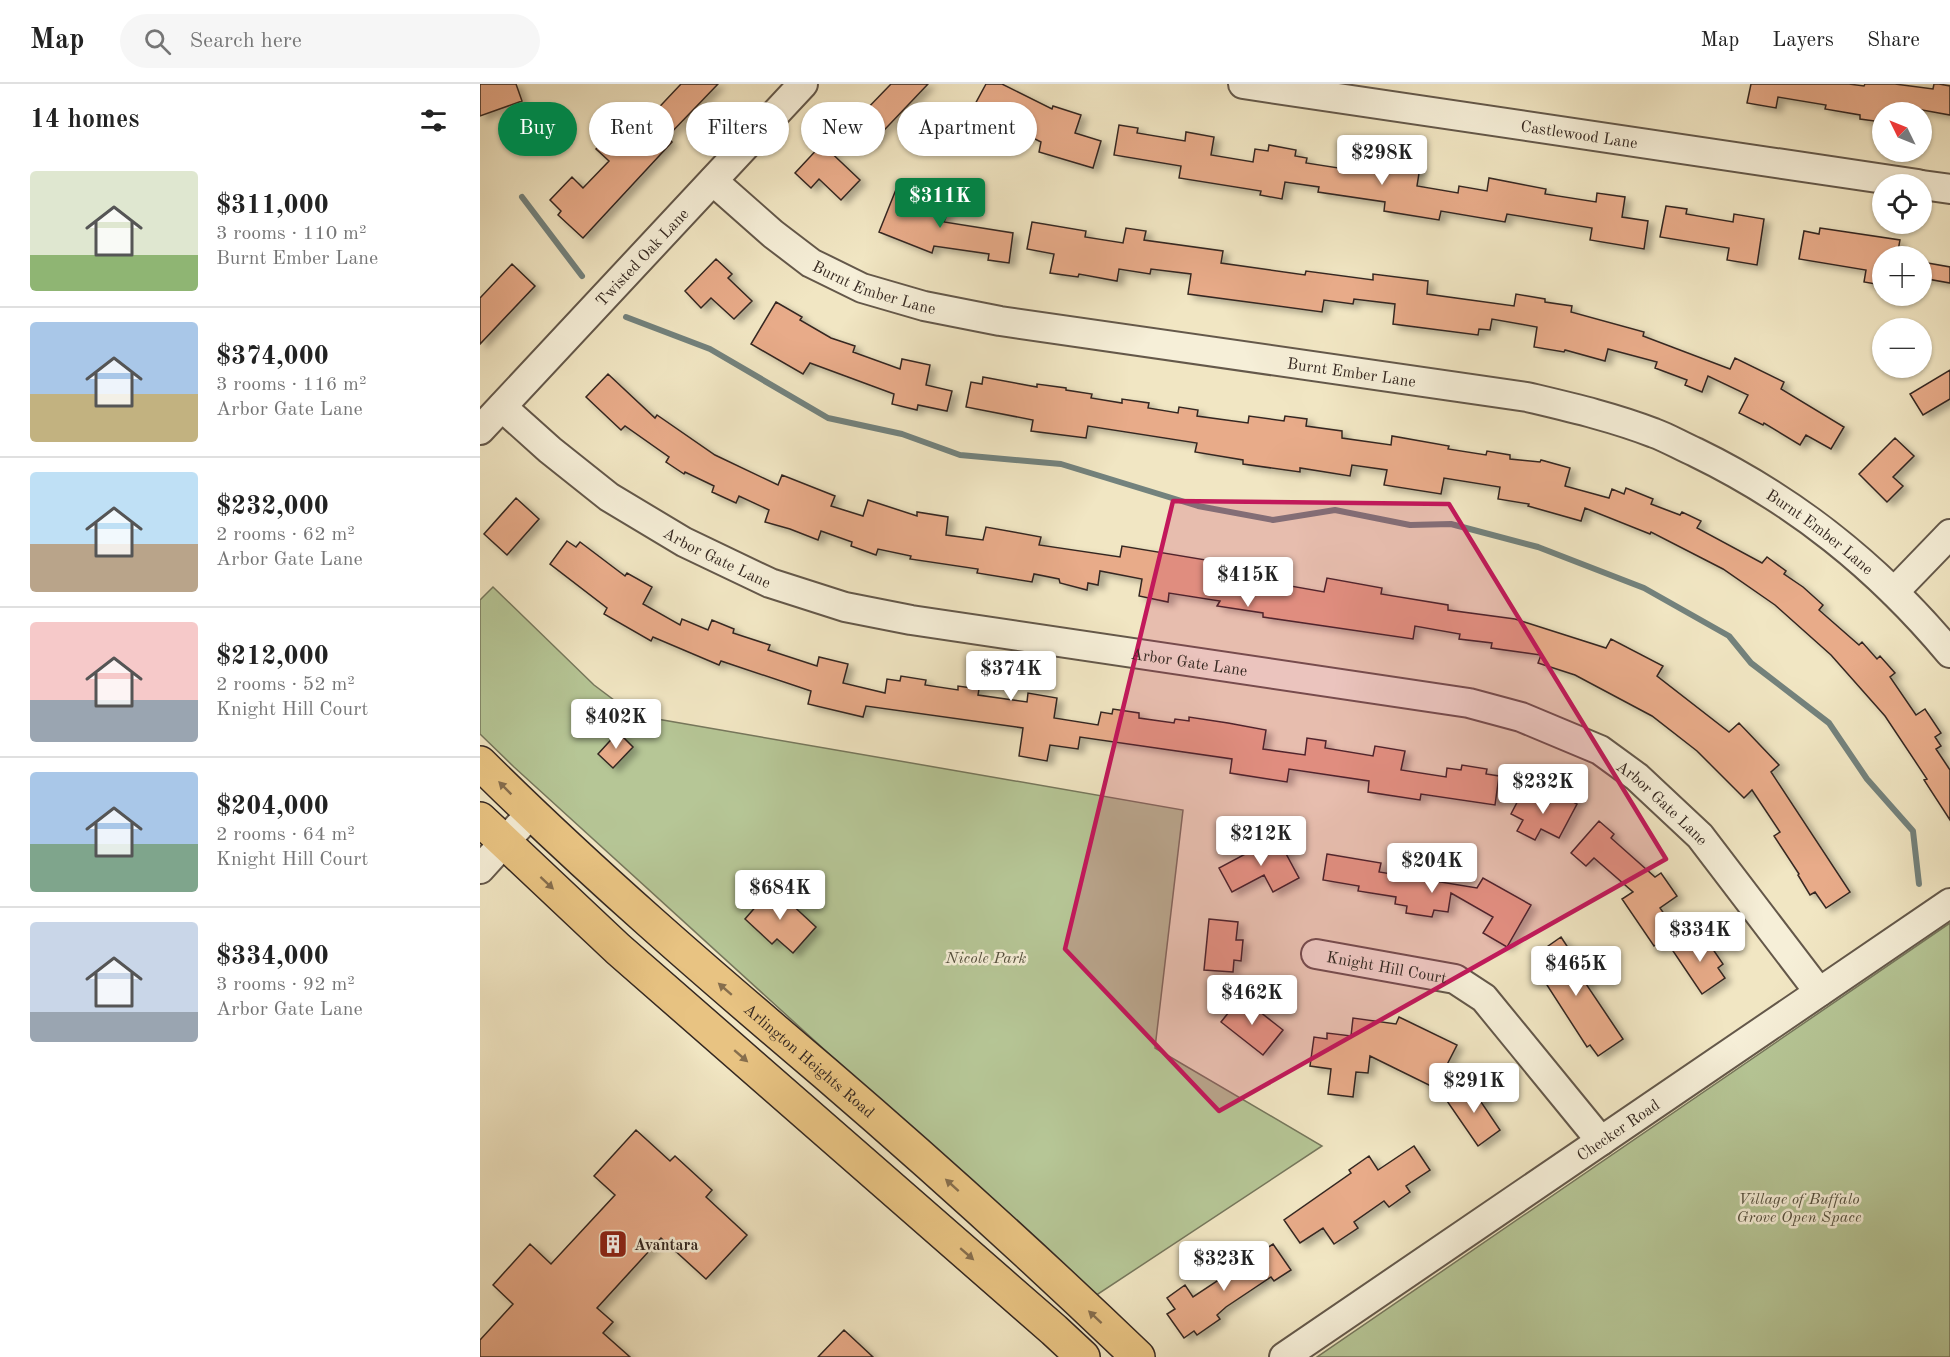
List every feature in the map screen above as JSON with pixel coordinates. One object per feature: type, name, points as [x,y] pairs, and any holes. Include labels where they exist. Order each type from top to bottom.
[{"type":"main road","name":"Arlington Heights Road","points":[[480,764],[728,991],[1015,1241],[1138,1357]]},
{"type":"main road","points":[[480,819],[618,949],[1083,1357]]},
{"type":"street","name":"Twisted Oak Lane","points":[[480,430],[803,84]]},
{"type":"street","name":"Castlewood Lane","points":[[1243,84],[1872,178]]},
{"type":"street","name":"Burnt Ember Lane","points":[[713,181],[773,234],[811,263],[862,288],[924,306],[1011,323],[1527,397],[1593,413],[1654,433],[1724,466],[1792,507],[1863,562],[1921,619],[1950,653]]},
{"type":"street","name":"Castlewood Lane","points":[[1932,187],[1950,189]]},
{"type":"street","name":"Arbor Gate Lane","points":[[502,406],[550,450],[609,497],[684,542],[770,583],[845,607],[911,620],[1469,703],[1521,717],[1600,750],[1637,777],[1700,836],[1820,992]]},
{"type":"street","points":[[1894,592],[1950,534]]},
{"type":"street","points":[[480,869],[531,813]]},
{"type":"street","name":"Checker Road","points":[[1284,1357],[1950,903]]},
{"type":"street","name":"Knight Hill Court","points":[[1316,954],[1455,979],[1484,998],[1601,1141]]},
{"type":"highlighted area","points":[[1173,501],[1449,504],[1666,859],[1219,1111],[1065,949]]},
{"type":"green space","name":"Nicole Park","points":[[493,587],[594,685],[634,715],[1183,810],[1155,1048],[1322,1146],[1095,1296],[480,734],[480,600]]},
{"type":"green space","name":"Village of Buffalo Grove Open Space","points":[[1950,923],[1950,1357],[1317,1357]]},
{"type":"building","points":[[480,84],[516,84],[522,101],[498,102],[498,110],[480,116]]},
{"type":"building","points":[[681,84],[718,84],[701,102],[686,102],[686,117],[674,130],[674,102],[664,102]]},
{"type":"building","points":[[891,84],[928,84],[911,102],[897,102],[897,117],[885,129],[885,102],[874,102]]},
{"type":"building","points":[[986,84],[1002,84],[1052,109],[1053,106],[1081,115],[1075,133],[1101,141],[1093,168],[1039,152],[1041,142],[1037,140],[1037,102],[976,102]]},
{"type":"building","points":[[1751,84],[1864,86],[1865,84],[1895,84],[1933,89],[1934,84],[1950,86],[1950,115],[1932,112],[1932,102],[1872,102],[1872,121],[1860,119],[1860,115],[1825,109],[1826,105],[1778,97],[1776,108],[1747,103]]},
{"type":"building","points":[[1119,125],[1138,128],[1137,133],[1185,141],[1186,132],[1214,137],[1211,155],[1253,162],[1255,149],[1268,151],[1269,145],[1296,150],[1295,156],[1307,158],[1306,163],[1351,170],[1353,157],[1420,167],[1417,186],[1458,193],[1459,186],[1487,191],[1489,178],[1546,189],[1545,194],[1596,202],[1597,193],[1625,197],[1622,217],[1648,221],[1644,249],[1590,240],[1592,228],[1507,214],[1505,222],[1441,211],[1439,220],[1384,211],[1385,202],[1318,192],[1319,187],[1285,182],[1282,199],[1260,195],[1261,191],[1179,178],[1181,166],[1114,155]]},
{"type":"building","points":[[604,156],[659,156],[583,238],[558,215],[561,211],[550,200],[572,177],[583,188],[609,161]]},
{"type":"building","points":[[811,156],[835,156],[860,180],[841,200],[819,179],[811,188],[795,173]]},
{"type":"building","points":[[897,187],[949,210],[944,222],[1013,233],[1009,263],[988,260],[989,254],[934,246],[932,253],[879,232]]},
{"type":"building","points":[[1666,206],[1687,209],[1686,214],[1733,222],[1734,214],[1764,219],[1757,265],[1727,260],[1729,248],[1660,237]]},
{"type":"building","points":[[1032,222],[1086,231],[1085,237],[1123,243],[1126,228],[1146,231],[1144,240],[1223,251],[1221,263],[1305,275],[1306,271],[1373,280],[1373,274],[1428,281],[1427,294],[1514,306],[1516,294],[1545,299],[1545,302],[1572,306],[1571,312],[1644,332],[1643,336],[1730,369],[1735,358],[1784,382],[1781,389],[1844,427],[1831,449],[1806,435],[1800,445],[1764,423],[1763,425],[1739,413],[1748,395],[1708,376],[1702,392],[1685,385],[1687,380],[1655,368],[1657,362],[1608,349],[1605,361],[1565,350],[1564,352],[1534,347],[1537,327],[1492,319],[1490,330],[1479,329],[1478,335],[1393,324],[1395,304],[1354,299],[1353,304],[1324,300],[1322,312],[1188,294],[1191,274],[1151,269],[1150,274],[1119,269],[1117,281],[1079,274],[1078,277],[1050,273],[1054,254],[1027,249]]},
{"type":"building","points":[[1820,228],[1900,240],[1899,246],[1872,246],[1872,283],[1864,282],[1866,270],[1799,259],[1804,231],[1819,234]]},
{"type":"building","points":[[716,259],[732,274],[728,278],[752,301],[734,319],[711,298],[701,308],[685,291]]},
{"type":"building","points":[[512,264],[535,286],[480,344],[480,298]]},
{"type":"building","points":[[1932,264],[1950,267],[1950,283],[1932,280]]},
{"type":"building","points":[[776,302],[802,317],[800,320],[831,338],[855,346],[853,352],[900,369],[902,359],[930,365],[926,385],[952,391],[947,411],[918,405],[917,410],[892,404],[894,394],[810,363],[803,374],[751,344]]},
{"type":"building","points":[[1950,370],[1950,399],[1923,415],[1910,394]]},
{"type":"building","points":[[608,374],[655,418],[657,415],[715,455],[778,485],[782,475],[835,496],[831,506],[863,516],[868,500],[917,516],[917,512],[948,517],[946,535],[983,540],[986,527],[1041,537],[1039,545],[1120,557],[1122,546],[1218,562],[1216,574],[1258,580],[1260,568],[1280,572],[1279,584],[1324,592],[1327,578],[1382,588],[1381,594],[1448,605],[1448,610],[1515,619],[1606,648],[1611,639],[1663,666],[1657,676],[1729,732],[1739,723],[1779,765],[1771,772],[1850,892],[1826,908],[1815,892],[1810,895],[1774,836],[1780,832],[1752,790],[1744,798],[1697,751],[1652,716],[1575,675],[1538,663],[1541,655],[1491,648],[1492,643],[1459,639],[1460,634],[1415,626],[1413,639],[1263,617],[1263,613],[1217,606],[1220,601],[1169,593],[1168,602],[1139,596],[1142,579],[1100,571],[1098,585],[1088,583],[1087,590],[1060,583],[1059,579],[1034,574],[1032,582],[977,573],[978,569],[910,559],[911,556],[878,549],[876,555],[851,546],[852,542],[821,531],[818,540],[765,522],[769,510],[739,496],[736,503],[712,492],[714,486],[685,472],[684,474],[666,462],[669,457],[625,426],[621,430],[586,397]]},
{"type":"building","points":[[983,377],[1037,387],[1037,384],[1066,388],[1066,390],[1092,394],[1091,398],[1122,403],[1122,399],[1149,403],[1148,408],[1178,413],[1179,407],[1198,410],[1197,416],[1248,423],[1249,416],[1284,421],[1285,416],[1307,419],[1306,426],[1342,431],[1342,438],[1391,445],[1392,436],[1449,446],[1448,449],[1486,455],[1487,451],[1510,455],[1510,459],[1540,462],[1541,460],[1570,468],[1565,486],[1609,498],[1612,489],[1624,494],[1626,488],[1653,499],[1651,504],[1680,515],[1682,512],[1701,521],[1697,528],[1762,563],[1767,557],[1786,571],[1784,574],[1823,605],[1819,610],[1859,645],[1862,642],[1877,659],[1880,656],[1895,673],[1890,677],[1916,715],[1925,709],[1941,733],[1935,737],[1941,746],[1936,749],[1950,770],[1950,820],[1924,780],[1927,779],[1885,716],[1831,655],[1775,605],[1723,569],[1651,532],[1650,534],[1585,508],[1581,521],[1528,506],[1529,504],[1498,499],[1500,487],[1444,478],[1441,494],[1384,485],[1387,470],[1352,465],[1350,476],[1300,468],[1300,472],[1243,464],[1243,460],[1195,452],[1197,443],[1088,426],[1086,438],[1031,431],[1033,420],[966,407],[971,382],[982,384]]},
{"type":"building","points":[[1895,438],[1914,456],[1893,477],[1903,486],[1887,502],[1859,474]]},
{"type":"building","points":[[516,498],[539,519],[507,555],[484,534]]},
{"type":"building","points":[[567,541],[576,547],[580,542],[625,576],[627,573],[652,587],[643,604],[680,625],[682,619],[708,630],[712,620],[734,629],[733,633],[770,645],[768,650],[817,666],[819,657],[848,664],[843,683],[885,693],[887,679],[900,681],[901,676],[926,680],[925,685],[958,690],[958,686],[979,689],[978,695],[1027,702],[1028,693],[1057,698],[1054,718],[1098,725],[1101,712],[1112,714],[1113,709],[1139,713],[1139,718],[1174,723],[1175,719],[1189,721],[1189,717],[1228,723],[1266,730],[1263,749],[1305,755],[1307,738],[1326,741],[1325,748],[1373,756],[1375,746],[1405,751],[1401,770],[1446,777],[1447,768],[1461,770],[1462,765],[1487,769],[1486,774],[1499,776],[1495,805],[1421,794],[1420,800],[1368,792],[1369,781],[1289,769],[1287,782],[1230,773],[1232,759],[1080,737],[1078,749],[1050,745],[1047,761],[1019,756],[1023,728],[866,706],[863,717],[808,704],[811,691],[721,661],[719,665],[653,637],[651,641],[604,614],[607,608],[550,564]]},
{"type":"building","points":[[618,732],[633,747],[613,768],[598,754]]},
{"type":"building","points":[[1523,791],[1549,804],[1555,792],[1577,804],[1559,838],[1541,829],[1535,840],[1517,831],[1523,820],[1511,814]]},
{"type":"building","points":[[1599,821],[1614,834],[1611,838],[1655,877],[1661,873],[1677,896],[1660,908],[1676,931],[1654,946],[1622,899],[1633,892],[1594,858],[1586,866],[1571,853]]},
{"type":"building","points":[[1277,837],[1299,878],[1273,892],[1264,875],[1232,892],[1219,868]]},
{"type":"building","points":[[1327,854],[1381,863],[1379,872],[1477,888],[1483,878],[1531,905],[1507,947],[1483,933],[1493,917],[1451,893],[1448,912],[1434,910],[1432,917],[1406,913],[1407,906],[1395,904],[1396,897],[1358,891],[1359,886],[1323,880]]},
{"type":"building","points":[[773,887],[816,927],[793,953],[777,939],[772,944],[745,919]]},
{"type":"building","points":[[1209,919],[1238,922],[1236,940],[1243,940],[1241,961],[1234,960],[1233,972],[1204,970]]},
{"type":"building","points":[[1695,935],[1702,945],[1708,942],[1723,964],[1718,968],[1725,978],[1702,994],[1673,951]]},
{"type":"building","points":[[1561,937],[1590,981],[1586,984],[1623,1039],[1598,1056],[1590,1045],[1587,1047],[1536,968],[1540,965],[1534,956]]},
{"type":"building","points":[[1241,997],[1283,1030],[1263,1055],[1221,1022]]},
{"type":"building","points":[[1399,1017],[1457,1045],[1435,1088],[1370,1056],[1368,1073],[1356,1072],[1353,1097],[1328,1094],[1331,1069],[1310,1066],[1314,1037],[1327,1039],[1327,1033],[1351,1036],[1353,1018],[1396,1024]]},
{"type":"building","points":[[1474,1083],[1485,1099],[1481,1102],[1500,1130],[1478,1146],[1447,1101]]},
{"type":"building","name":"Avantara","points":[[636,1130],[670,1161],[675,1156],[712,1190],[706,1197],[747,1235],[706,1279],[661,1238],[597,1308],[613,1322],[603,1333],[630,1357],[480,1357],[480,1340],[513,1304],[493,1285],[530,1244],[551,1264],[615,1195],[594,1176]]},
{"type":"building","points":[[1414,1146],[1430,1170],[1406,1186],[1410,1192],[1389,1207],[1384,1201],[1354,1222],[1358,1228],[1334,1244],[1323,1228],[1300,1243],[1284,1220],[1351,1173],[1349,1170],[1369,1156],[1378,1170]]},
{"type":"building","points":[[1273,1244],[1291,1270],[1274,1281],[1271,1277],[1226,1307],[1217,1315],[1220,1319],[1197,1335],[1194,1331],[1184,1338],[1167,1314],[1175,1309],[1167,1298],[1185,1285],[1193,1297]]},
{"type":"building","points":[[844,1330],[873,1357],[818,1357]]},
{"type":"waterway","points":[[522,197],[582,276]]},
{"type":"waterway","points":[[626,317],[710,349],[828,418],[902,434],[960,455],[1061,464],[1198,506],[1273,520],[1335,510],[1410,525],[1451,524],[1538,547],[1644,588],[1729,636],[1751,663],[1829,723],[1867,779],[1913,831],[1919,884]]},
{"type":"place","name":"Avantara","points":[[613,1244]]}]
